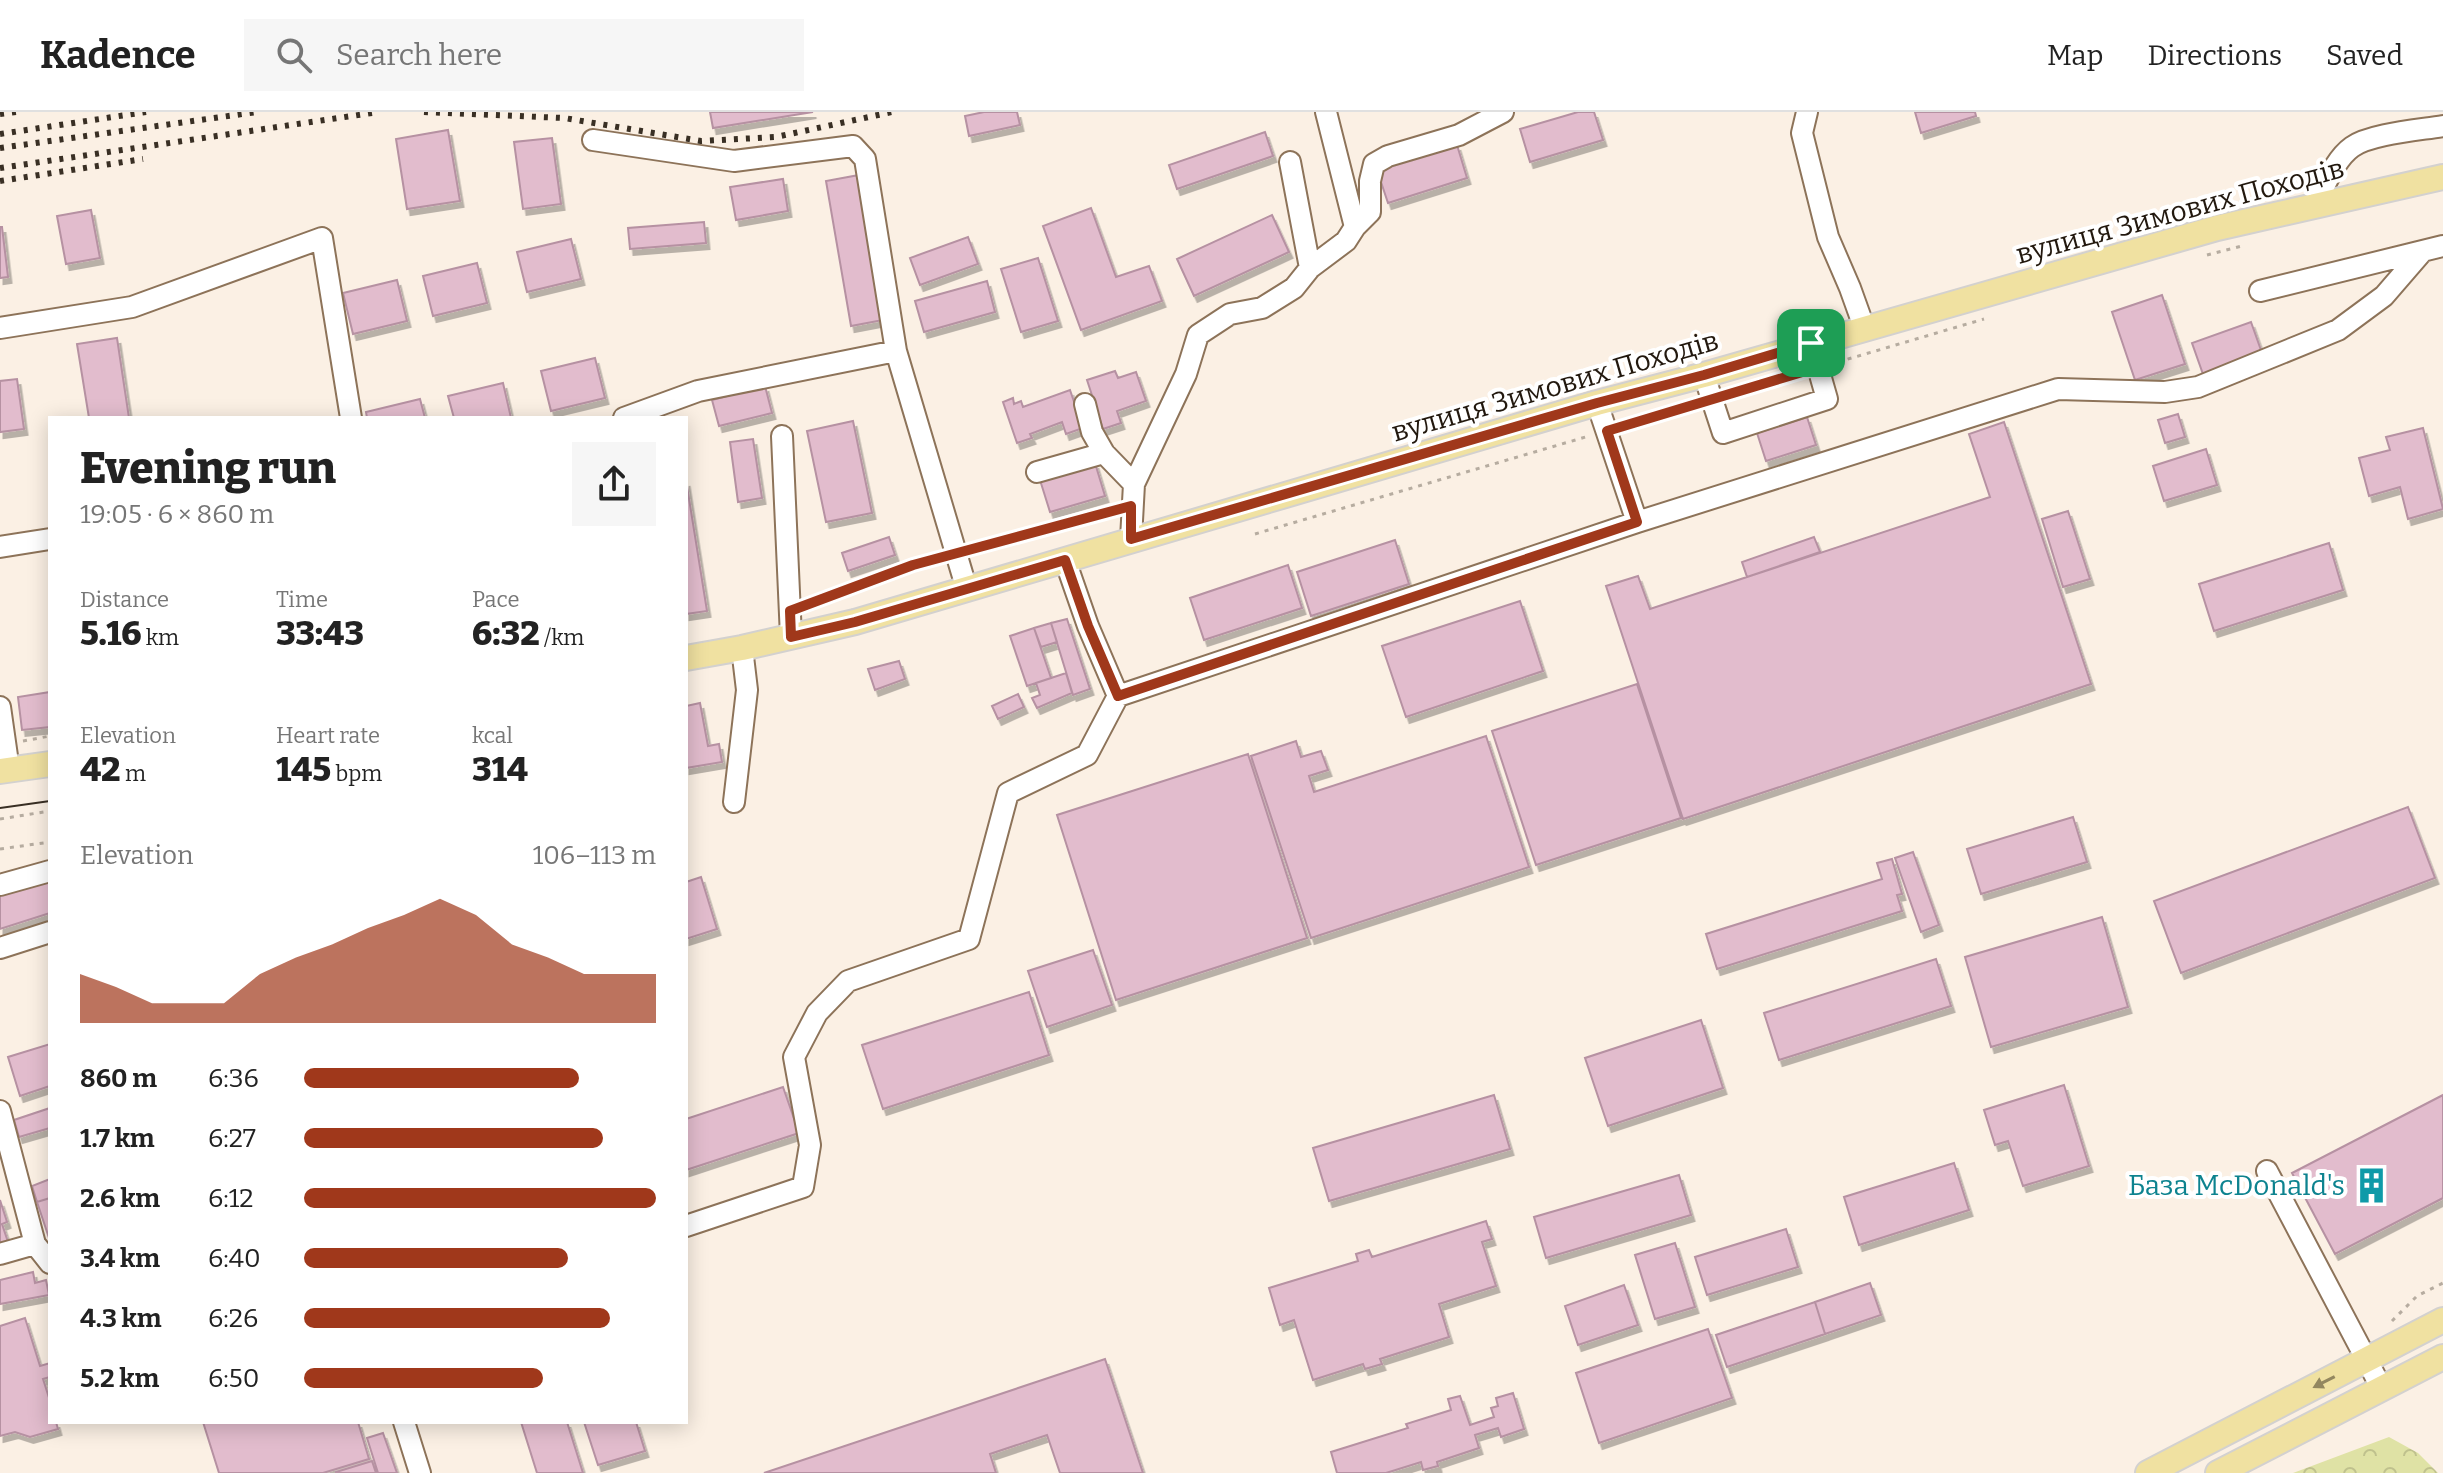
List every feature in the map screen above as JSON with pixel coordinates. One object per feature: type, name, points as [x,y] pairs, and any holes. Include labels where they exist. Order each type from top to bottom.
[{"type":"main road","name":"вулиця Зимових Походів","points":[[688,658],[855,622],[1597,403],[2217,228],[2443,177]]},
{"type":"main road","points":[[4,771],[48,764]]},
{"type":"main road","points":[[2148,1473],[2364,1355],[2443,1320]]},
{"type":"main road","points":[[2218,1473],[2443,1357]]},
{"type":"lane","points":[[1326,112],[1355,227]]},
{"type":"lane","points":[[1131,539],[1134,484],[1186,374],[1198,335],[1230,314],[1262,308],[1294,288],[1310,268],[1346,241],[1370,212],[1370,181],[1374,164],[1388,156],[1459,135],[1503,112]]},
{"type":"lane","points":[[1807,112],[1802,133],[1828,237],[1864,327]]},
{"type":"lane","points":[[2315,204],[2342,158],[2353,146],[2382,136],[2443,126]]},
{"type":"lane","points":[[593,140],[734,161],[853,146],[865,159],[896,351],[967,590]]},
{"type":"lane","points":[[1290,162],[1310,268]]},
{"type":"lane","points":[[0,328],[132,307],[322,238],[351,416]]},
{"type":"lane","points":[[2260,291],[2443,246]]},
{"type":"lane","points":[[688,1225],[803,1187],[810,1145],[794,1057],[817,1013],[848,981],[969,939],[1008,793],[1087,755],[1118,696],[1637,522],[2058,389],[2165,392],[2198,387],[2338,330],[2384,296],[2422,252]]},
{"type":"lane","points":[[1704,375],[1723,433],[1827,399],[1811,343]]},
{"type":"lane","points":[[629,416],[698,391],[896,351]]},
{"type":"lane","points":[[1597,403],[1637,522]]},
{"type":"lane","points":[[1085,404],[1092,432],[1104,453],[1134,484]]},
{"type":"lane","points":[[782,436],[791,637]]},
{"type":"lane","points":[[1037,472],[1104,453]]},
{"type":"lane","points":[[0,547],[48,539]]},
{"type":"lane","points":[[1065,560],[1088,626],[1118,696]]},
{"type":"lane","points":[[734,802],[747,690],[742,648]]},
{"type":"lane","points":[[0,707],[4,771]]},
{"type":"lane","points":[[0,885],[48,872]]},
{"type":"lane","points":[[0,948],[48,933]]},
{"type":"lane","points":[[0,1111],[35,1244],[48,1260]]},
{"type":"lane","points":[[2267,1171],[2382,1389]]},
{"type":"lane","points":[[0,1254],[35,1244]]},
{"type":"lane","points":[[405,1424],[420,1473]]},
{"type":"path","points":[[2208,255],[2253,244]]},
{"type":"path","points":[[1255,534],[1985,319]]},
{"type":"path","points":[[790,611],[900,569],[955,552],[1131,506]]},
{"type":"path","points":[[0,819],[48,811]]},
{"type":"path","points":[[0,849],[48,842]]},
{"type":"path","points":[[2364,1355],[2417,1296],[2443,1283]]},
{"type":"green space","points":[[2389,1437],[2418,1453],[2438,1473],[2293,1473]]},
{"type":"building","points":[[710,112],[813,112],[713,128]]},
{"type":"building","points":[[984,112],[1017,112],[1020,125],[969,136],[965,116]]},
{"type":"building","points":[[1578,112],[1594,112],[1603,140],[1530,162],[1520,129]]},
{"type":"building","points":[[1915,112],[1975,112],[1976,116],[1921,133]]},
{"type":"building","points":[[448,130],[460,201],[407,209],[396,139]]},
{"type":"building","points":[[1265,132],[1273,156],[1177,189],[1169,165]]},
{"type":"building","points":[[552,138],[561,204],[523,209],[514,142]]},
{"type":"building","points":[[1457,145],[1467,178],[1388,203],[1377,170]]},
{"type":"building","points":[[859,175],[883,320],[851,326],[826,181]]},
{"type":"building","points":[[783,179],[788,211],[736,220],[730,187]]},
{"type":"building","points":[[1091,208],[1116,277],[1149,266],[1162,301],[1081,330],[1043,226]]},
{"type":"building","points":[[91,210],[100,258],[66,264],[57,216]]},
{"type":"building","points":[[1272,215],[1289,252],[1194,296],[1177,259]]},
{"type":"building","points":[[704,222],[706,243],[630,249],[628,228]]},
{"type":"building","points":[[0,227],[8,277],[0,278]]},
{"type":"building","points":[[968,237],[978,264],[920,285],[910,258]]},
{"type":"building","points":[[571,239],[581,279],[527,292],[517,252]]},
{"type":"building","points":[[1038,258],[1058,321],[1021,332],[1001,269]]},
{"type":"building","points":[[477,263],[487,303],[433,316],[423,276]]},
{"type":"building","points":[[397,280],[407,321],[353,334],[343,293]]},
{"type":"building","points":[[987,281],[995,312],[924,332],[915,301]]},
{"type":"building","points":[[2162,295],[2185,364],[2135,380],[2112,312]]},
{"type":"building","points":[[2251,322],[2263,356],[2204,377],[2192,343]]},
{"type":"building","points":[[117,338],[129,416],[89,416],[77,344]]},
{"type":"building","points":[[595,358],[605,398],[551,411],[541,371]]},
{"type":"building","points":[[1115,371],[1118,378],[1136,372],[1146,401],[1117,411],[1121,423],[1103,429],[1087,380]]},
{"type":"building","points":[[17,379],[24,429],[0,432],[0,381]]},
{"type":"building","points":[[503,383],[511,416],[453,416],[448,396]]},
{"type":"building","points":[[765,386],[772,413],[719,426],[712,400]]},
{"type":"building","points":[[1070,390],[1083,428],[1066,434],[1062,422],[1030,434],[1032,438],[1017,443],[1003,402],[1013,398],[1014,404],[1021,401],[1023,407]]},
{"type":"building","points":[[420,399],[424,416],[367,416],[366,412]]},
{"type":"building","points":[[2178,414],[2185,437],[2165,443],[2158,420]]},
{"type":"building","points":[[1807,417],[1816,445],[1766,461],[1757,433]]},
{"type":"building","points":[[853,421],[872,513],[826,522],[807,431]]},
{"type":"building","points":[[2004,422],[2091,684],[1683,819],[1606,586],[1638,576],[1650,609],[1990,497],[1969,434]]},
{"type":"building","points":[[2423,428],[2443,509],[2408,519],[2400,487],[2369,496],[2359,458],[2390,450],[2386,437]]},
{"type":"building","points":[[753,439],[762,498],[738,502],[730,442]]},
{"type":"building","points":[[2206,449],[2217,485],[2164,501],[2153,466]]},
{"type":"building","points":[[1095,463],[1105,496],[1050,512],[1040,480]]},
{"type":"building","points":[[688,492],[707,611],[688,614]]},
{"type":"building","points":[[2068,511],[2090,579],[2063,587],[2042,519]]},
{"type":"building","points":[[889,537],[895,555],[848,571],[842,553]]},
{"type":"building","points":[[1814,537],[1820,552],[1747,577],[1742,562]]},
{"type":"building","points":[[1395,540],[1409,584],[1311,616],[1297,572]]},
{"type":"building","points":[[2329,543],[2343,590],[2214,631],[2199,584]]},
{"type":"building","points":[[1288,565],[1302,608],[1204,640],[1190,598]]},
{"type":"building","points":[[1520,601],[1543,671],[1406,717],[1382,646]]},
{"type":"building","points":[[1067,619],[1090,689],[1073,695],[1051,623]]},
{"type":"building","points":[[1051,623],[1057,642],[1041,647],[1034,628]]},
{"type":"building","points":[[1034,628],[1051,678],[1027,686],[1010,636]]},
{"type":"building","points":[[899,661],[905,679],[875,690],[868,669]]},
{"type":"building","points":[[1066,673],[1072,693],[1037,708],[1032,698],[1040,695],[1036,683]]},
{"type":"building","points":[[1637,684],[1681,818],[1536,865],[1492,731]]},
{"type":"building","points":[[48,692],[48,727],[22,730],[18,697]]},
{"type":"building","points":[[1018,694],[1024,707],[998,719],[992,706]]},
{"type":"building","points":[[700,703],[708,746],[719,744],[722,762],[688,768],[688,706]]},
{"type":"building","points":[[1486,736],[1529,867],[1311,938],[1251,756],[1296,741],[1301,757],[1321,751],[1328,770],[1309,776],[1314,792]]},
{"type":"building","points":[[1248,754],[1307,938],[1116,1000],[1057,815]]},
{"type":"building","points":[[2408,807],[2435,878],[2181,973],[2154,901]]},
{"type":"building","points":[[2073,817],[2087,862],[1981,894],[1967,849]]},
{"type":"building","points":[[1913,852],[1939,925],[1921,932],[1895,858]]},
{"type":"building","points":[[1892,859],[1902,894],[1897,895],[1902,911],[1717,969],[1706,934],[1882,879],[1877,863]]},
{"type":"building","points":[[48,876],[48,914],[0,929],[0,891]]},
{"type":"building","points":[[701,877],[717,929],[688,938],[688,881]]},
{"type":"building","points":[[2102,917],[2128,1007],[1991,1047],[1965,957]]},
{"type":"building","points":[[1093,950],[1112,1005],[1047,1027],[1028,971]]},
{"type":"building","points":[[1936,959],[1951,1006],[1779,1060],[1764,1013]]},
{"type":"building","points":[[1029,992],[1049,1055],[883,1109],[862,1045]]},
{"type":"building","points":[[1701,1020],[1723,1088],[1608,1126],[1585,1058]]},
{"type":"building","points":[[48,1045],[48,1087],[20,1096],[8,1057]]},
{"type":"building","points":[[2064,1085],[2089,1166],[2023,1186],[2008,1141],[1995,1145],[1984,1110]]},
{"type":"building","points":[[783,1087],[799,1133],[688,1169],[688,1118]]},
{"type":"building","points":[[1494,1095],[1510,1149],[1329,1201],[1313,1148]]},
{"type":"building","name":"База McDonald's","points":[[2443,1095],[2443,1198],[2335,1254],[2292,1173]]},
{"type":"building","points":[[48,1109],[48,1129],[19,1137],[14,1120]]},
{"type":"building","points":[[1954,1163],[1969,1210],[1859,1245],[1844,1197]]},
{"type":"building","points":[[1679,1175],[1691,1215],[1546,1258],[1534,1217]]},
{"type":"building","points":[[48,1180],[48,1199],[37,1202],[32,1186]]},
{"type":"building","points":[[48,1199],[48,1235],[37,1202]]},
{"type":"building","points":[[0,1200],[7,1222],[2,1224],[9,1245],[0,1247]]},
{"type":"building","points":[[1486,1221],[1492,1239],[1482,1242],[1496,1286],[1439,1304],[1449,1337],[1380,1359],[1382,1364],[1365,1369],[1363,1364],[1313,1380],[1294,1320],[1280,1325],[1269,1288],[1358,1261],[1356,1254],[1369,1250],[1372,1257]]},
{"type":"building","points":[[1786,1229],[1798,1267],[1707,1295],[1695,1257]]},
{"type":"building","points":[[1675,1243],[1695,1307],[1655,1319],[1635,1255]]},
{"type":"building","points":[[33,1272],[35,1283],[46,1280],[48,1295],[0,1304],[0,1280]]},
{"type":"building","points":[[1870,1283],[1881,1315],[1825,1334],[1815,1302]]},
{"type":"building","points":[[1624,1285],[1638,1325],[1578,1345],[1565,1306]]},
{"type":"building","points":[[1815,1302],[1825,1334],[1727,1367],[1716,1335]]},
{"type":"building","points":[[25,1318],[40,1366],[48,1364],[48,1378],[43,1379],[48,1395],[48,1424],[57,1424],[58,1429],[30,1437],[15,1432],[0,1436],[0,1326]]},
{"type":"building","points":[[1708,1329],[1732,1398],[1599,1443],[1576,1373]]},
{"type":"building","points":[[1105,1359],[1143,1473],[1060,1473],[1047,1435],[990,1454],[996,1473],[764,1473]]},
{"type":"building","points":[[1513,1393],[1524,1429],[1501,1437],[1498,1428],[1475,1435],[1479,1448],[1423,1470],[1421,1462],[1386,1473],[1337,1473],[1331,1452],[1408,1428],[1406,1424],[1451,1410],[1448,1399],[1460,1396],[1470,1425],[1494,1417],[1491,1408],[1498,1406],[1496,1398]]},
{"type":"building","points":[[204,1424],[359,1424],[369,1459],[323,1473],[219,1473]]},
{"type":"building","points":[[522,1424],[568,1424],[583,1473],[537,1473]]},
{"type":"building","points":[[585,1424],[637,1424],[645,1451],[598,1465]]},
{"type":"building","points":[[383,1433],[397,1473],[378,1473],[367,1438]]},
{"type":"building","points":[[372,1461],[376,1473],[336,1473],[336,1472]]},
{"type":"tram line","points":[[0,808],[48,801]]},
{"type":"railway","points":[[0,114],[16,112]]},
{"type":"railway","points":[[0,134],[146,112]]},
{"type":"railway","points":[[0,148],[257,112]]},
{"type":"railway","points":[[0,168],[379,112]]},
{"type":"railway","points":[[424,112],[564,118],[701,141],[776,137],[892,112]]},
{"type":"railway","points":[[0,181],[143,159]]},
{"type":"place","name":"База McDonald's","points":[[2371,1185]]},
{"type":"route","points":[[1811,343],[1819,367],[1607,431],[1637,522],[1118,696],[1088,626],[1065,560],[855,622],[791,637],[790,611],[955,552],[1131,506],[1131,539],[1811,343]]}]
